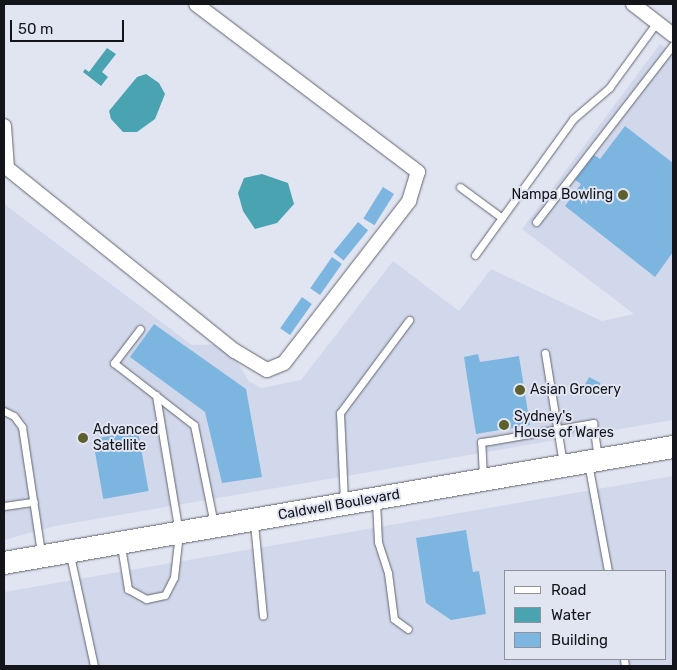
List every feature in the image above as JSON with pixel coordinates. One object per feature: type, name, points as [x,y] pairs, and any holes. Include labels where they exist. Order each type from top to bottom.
[{"type":"main road","name":"Caldwell Boulevard","points":[[4,563],[673,447]]},
{"type":"street","points":[[4,126],[7,168],[235,351],[267,370],[284,362],[408,201],[418,172],[196,4]]},
{"type":"street","points":[[633,4],[673,34]]},
{"type":"lane","points":[[475,255],[573,119],[609,88],[657,22]]},
{"type":"lane","points":[[536,222],[673,44]]},
{"type":"lane","points":[[460,187],[502,218]]},
{"type":"lane","points":[[344,504],[340,414],[409,320]]},
{"type":"lane","points":[[140,329],[114,363],[194,425],[214,527]]},
{"type":"lane","points":[[545,353],[563,466]]},
{"type":"lane","points":[[121,543],[128,588],[146,599],[165,594],[174,577],[179,533],[156,395]]},
{"type":"lane","points":[[4,411],[14,416],[22,427],[42,557]]},
{"type":"lane","points":[[484,480],[481,442],[593,424],[593,461],[608,570]]},
{"type":"lane","points":[[376,498],[378,542],[388,573],[394,618],[408,629]]},
{"type":"lane","points":[[4,506],[34,502]]},
{"type":"lane","points":[[253,520],[263,616]]},
{"type":"lane","points":[[70,552],[94,666]]},
{"type":"shaded area","points":[[660,44],[673,53],[673,420],[55,526],[4,540],[4,204],[192,345],[226,344],[249,381],[261,388],[301,380],[393,261],[459,311],[491,269],[602,321],[634,314],[522,229]]},
{"type":"shaded area","points":[[673,476],[673,666],[4,666],[4,592]]},
{"type":"water","points":[[107,48],[116,54],[102,72],[108,77],[101,86],[83,72],[85,69],[89,72]]},
{"type":"water","points":[[146,74],[159,83],[165,94],[155,119],[137,132],[123,132],[111,119],[109,111],[137,77]]},
{"type":"water","points":[[262,174],[288,183],[294,204],[277,223],[255,229],[243,211],[238,193],[244,178]]},
{"type":"building","name":"Nampa Bowling","points":[[625,126],[673,163],[673,252],[655,277],[565,206],[581,184],[575,180],[594,155],[600,159]]},
{"type":"building","points":[[383,187],[394,194],[374,225],[363,218]]},
{"type":"building","points":[[358,222],[368,230],[344,260],[333,252]]},
{"type":"building","points":[[332,257],[342,264],[320,295],[310,288]]},
{"type":"building","points":[[302,297],[312,304],[290,335],[280,328]]},
{"type":"building","points":[[154,324],[246,389],[262,477],[222,483],[205,412],[130,357]]},
{"type":"building","points":[[478,354],[480,362],[519,356],[530,425],[476,434],[464,357]]},
{"type":"building","points":[[589,377],[601,383],[594,395],[583,389]]},
{"type":"building","points":[[138,431],[149,491],[103,499],[93,439]]},
{"type":"building","points":[[466,530],[473,572],[479,571],[486,614],[451,620],[426,603],[416,538]]},
{"type":"place","name":"Nampa Bowling","points":[[623,195]]},
{"type":"place","name":"Asian Grocery","points":[[520,390]]},
{"type":"place","name":"Sydney's House of Wares","points":[[504,425]]},
{"type":"place","name":"Advanced Satellite","points":[[83,438]]}]
